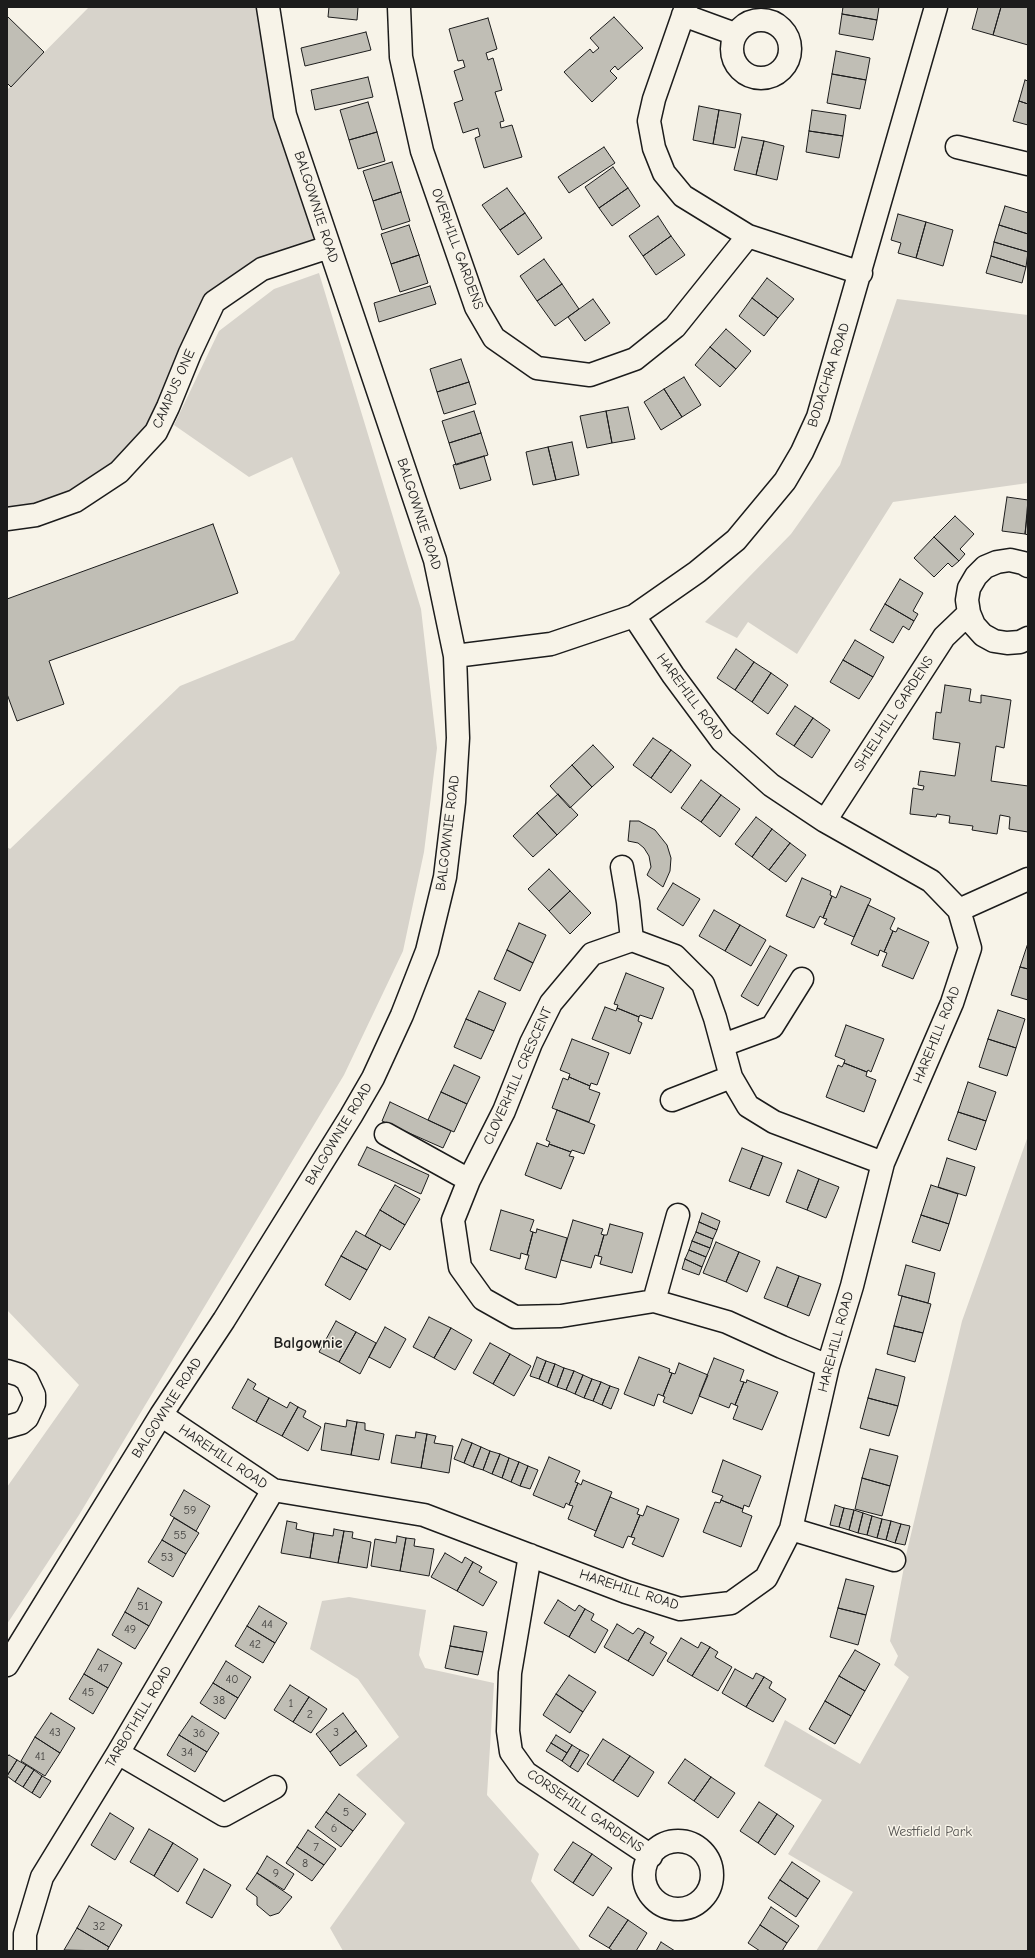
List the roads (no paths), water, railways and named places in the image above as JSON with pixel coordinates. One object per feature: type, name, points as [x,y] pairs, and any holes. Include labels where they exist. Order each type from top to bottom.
[{"type":"street","name":"BALGOWNIE ROAD","points":[[7,1665],[161,1415],[224,1320],[373,1078],[402,1015],[427,951],[445,877],[454,802],[458,738],[455,656],[435,560],[285,115],[268,7]]},
{"type":"street","name":"OVERHILL GARDENS","points":[[399,7],[401,57],[422,150],[476,307],[494,338],[537,368],[590,375],[635,359],[675,327],[748,236]]},
{"type":"street","name":"BODACHRA ROAD","points":[[455,656],[551,644],[634,616],[697,572],[736,540],[785,481],[802,452],[818,417],[861,273],[902,121],[936,7]]},
{"type":"street","points":[[735,34],[684,11],[654,99],[649,121],[654,148],[664,173],[683,196],[748,236],[861,273]]},
{"type":"street","points":[[957,146],[1028,164]]},
{"type":"street","name":"CAMPUS ONE","points":[[7,519],[36,515],[75,501],[119,472],[156,432],[214,302],[262,269],[329,247]]},
{"type":"street","points":[[1028,566],[1023,563],[1010,560],[997,562],[985,567],[976,576],[970,588],[967,600],[969,613],[979,630],[994,641],[1007,643],[1020,642],[1028,638]]},
{"type":"street","name":"SHIELHILL GARDENS","points":[[826,821],[944,637],[969,613]]},
{"type":"street","name":"HAREHILL ROAD","points":[[161,1415],[273,1490],[424,1514],[626,1592],[680,1610],[731,1603],[766,1578],[791,1529],[828,1366],[852,1286],[883,1163],[952,1004],[970,948],[960,910],[931,881],[826,821],[771,785],[722,741],[673,675],[634,616]]},
{"type":"street","points":[[622,867],[632,940],[675,956],[703,984],[723,1045],[731,1077],[748,1106],[774,1122],[883,1163]]},
{"type":"street","points":[[960,910],[1028,879]]},
{"type":"street","name":"CLOVERHILL CRESCENT","points":[[632,940],[592,954],[551,1003],[531,1043],[504,1111],[469,1180],[453,1220],[460,1268],[483,1299],[516,1317],[561,1316],[654,1301],[727,1322],[828,1366]]},
{"type":"street","points":[[723,1045],[772,1027],[802,979]]},
{"type":"street","points":[[672,1100],[731,1077]]},
{"type":"street","points":[[386,1134],[469,1180]]},
{"type":"street","points":[[654,1301],[678,1215]]},
{"type":"street","points":[[7,1371],[20,1375],[27,1380],[34,1395],[32,1411],[27,1418],[21,1423],[7,1427]]},
{"type":"street","name":"TARBOTHILL ROAD","points":[[25,1951],[25,1934],[42,1877],[118,1753],[273,1490]]},
{"type":"street","points":[[791,1529],[894,1560]]},
{"type":"street","name":"CORSEHILL GARDENS","points":[[530,1555],[510,1673],[508,1731],[511,1752],[526,1773],[651,1856]]},
{"type":"street","points":[[118,1753],[224,1815],[275,1786]]},
{"type":"district","name":"Balgownie","points":[[308,1343]]},
{"type":"park label","name":"Westfield Park","points":[[930,1832]]}]
